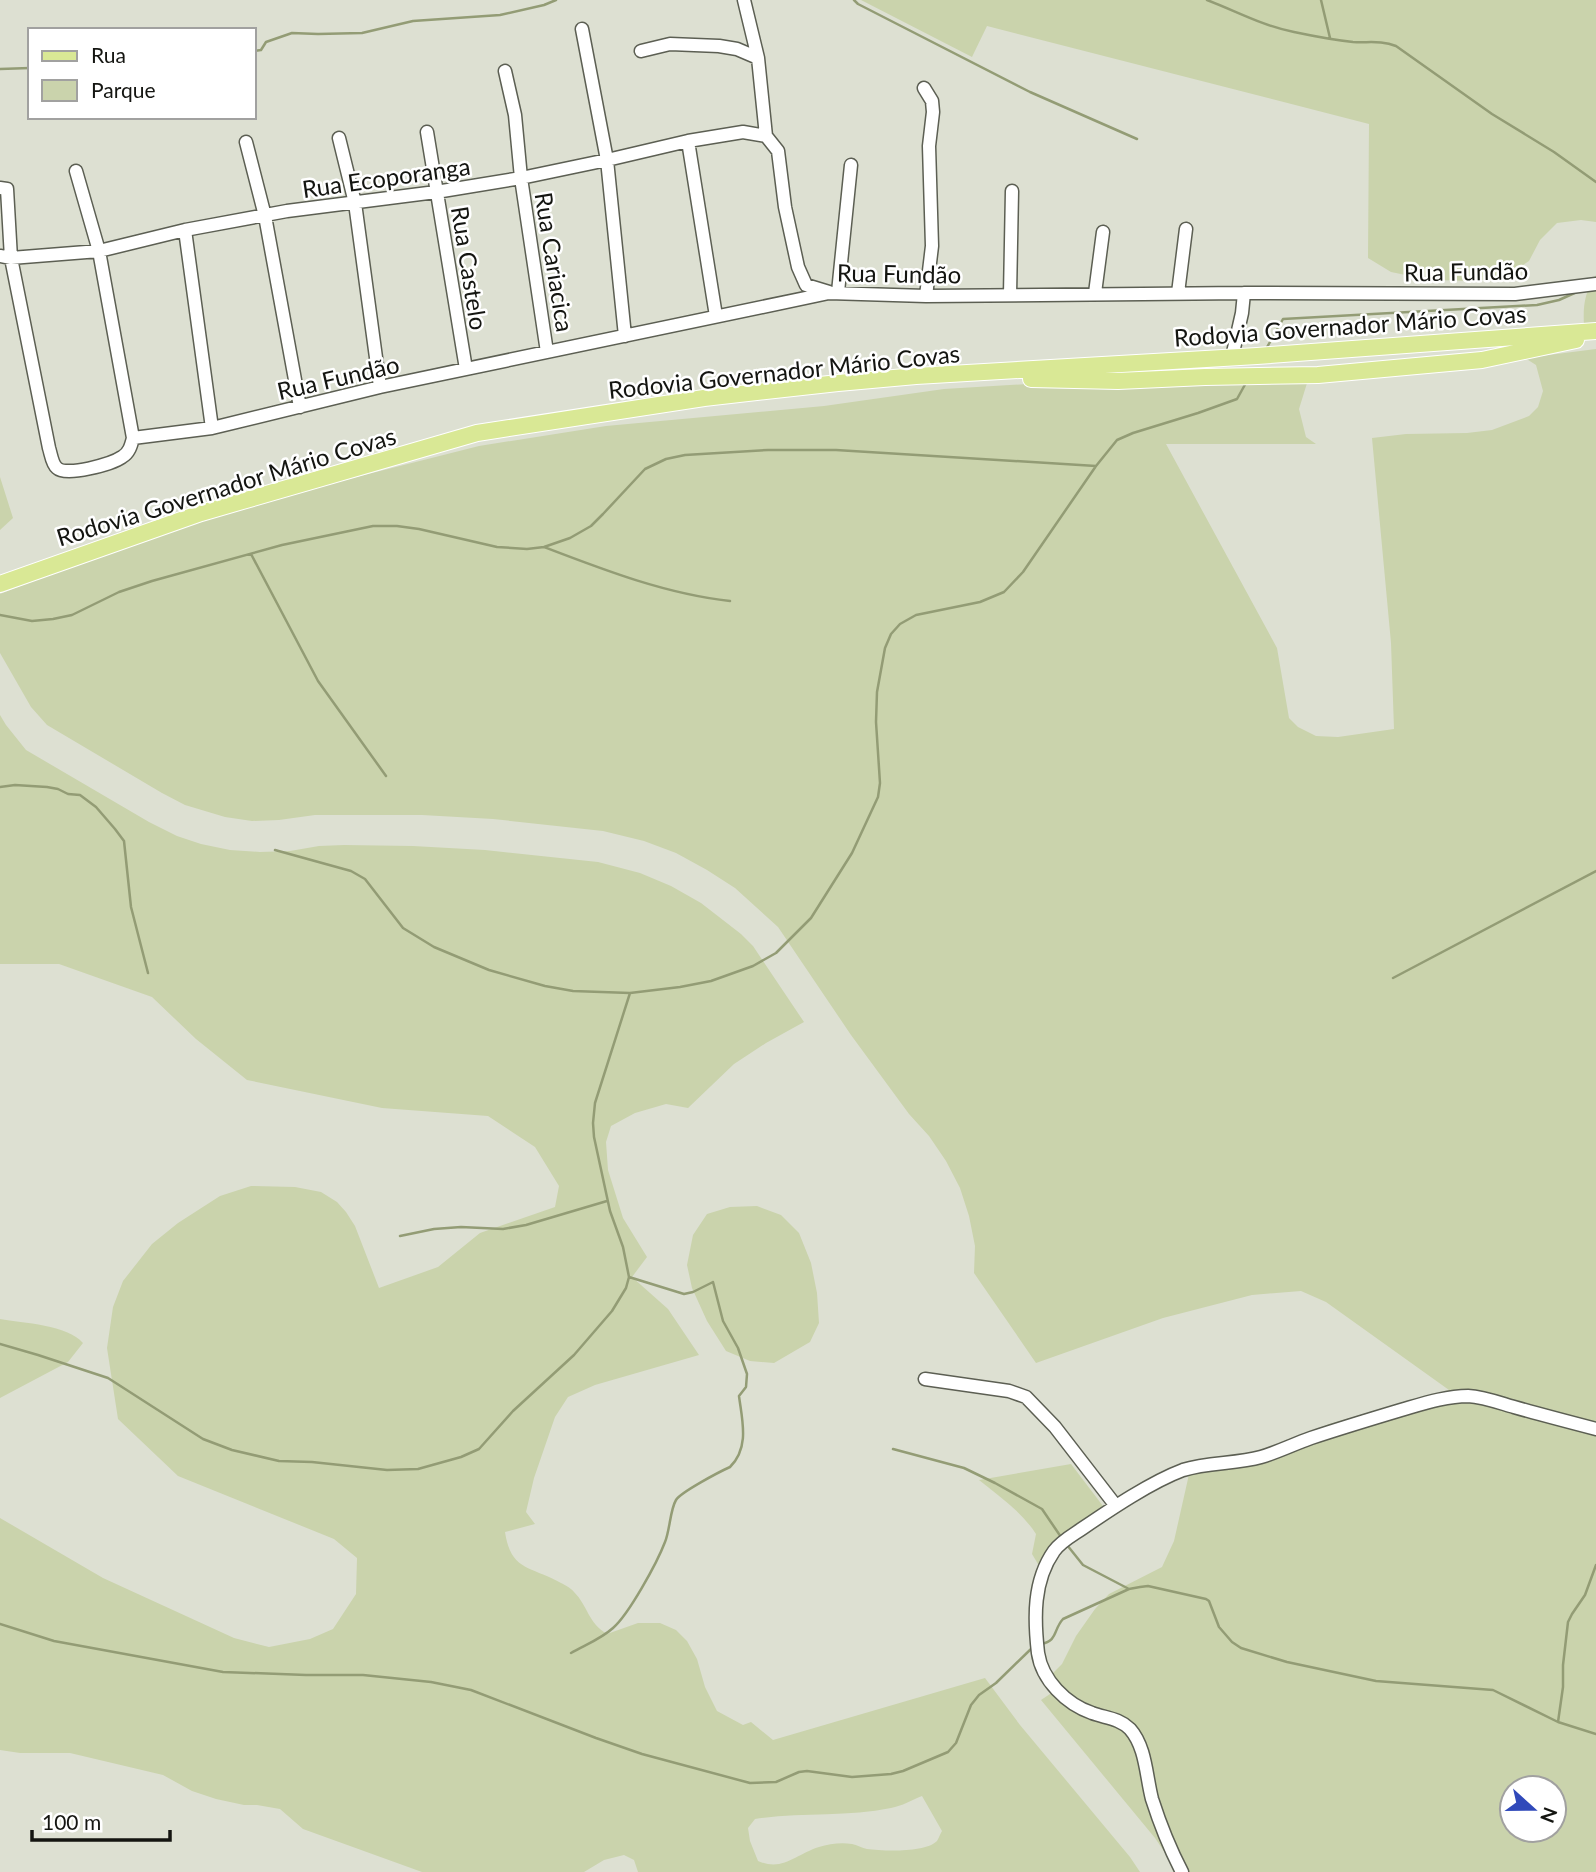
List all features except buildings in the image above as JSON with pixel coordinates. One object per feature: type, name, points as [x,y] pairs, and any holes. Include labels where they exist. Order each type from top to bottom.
[{"type":"main road","name":"Rodovia Governador Mário Covas","points":[[0,584],[201,513],[477,433],[704,398],[916,376],[1596,333]]},
{"type":"main road","points":[[916,376],[1118,381],[1318,375],[1482,360],[1596,333]]},
{"type":"main road","points":[[1205,377],[1255,371],[1307,352]]},
{"type":"street","points":[[744,0],[758,58],[766,136],[778,151],[785,206],[799,267],[806,285],[833,292],[851,165]]},
{"type":"street","points":[[582,29],[607,160],[625,336]]},
{"type":"street","points":[[641,51],[670,44],[719,46],[737,49],[758,58]]},
{"type":"street","name":"Rua Cariacica","points":[[505,71],[515,115],[521,178],[547,352]]},
{"type":"street","points":[[924,88],[932,101],[933,112],[929,146],[932,246],[926,296]]},
{"type":"street","name":"Rua Castelo","points":[[427,132],[466,369]]},
{"type":"street","name":"Rua Ecoporanga","points":[[5,257],[99,251],[186,230],[265,216],[521,178],[688,141],[743,132],[766,136]]},
{"type":"street","points":[[339,138],[355,203],[380,387]]},
{"type":"street","points":[[688,141],[716,316]]},
{"type":"street","points":[[246,142],[265,216],[300,407]]},
{"type":"street","points":[[3,189],[5,257],[49,448],[54,466],[62,471],[79,471],[122,458],[128,452],[132,441],[99,251],[76,171]]},
{"type":"street","points":[[1010,295],[1012,191]]},
{"type":"street","points":[[1178,293],[1186,229]]},
{"type":"street","points":[[186,230],[212,428]]},
{"type":"street","points":[[1096,293],[1103,232]]},
{"type":"street","name":"Rua Fundão","points":[[132,441],[212,428],[380,387],[833,292],[926,296],[1096,293],[1515,294],[1596,285]]},
{"type":"street","points":[[1231,357],[1244,293]]},
{"type":"street","points":[[925,1379],[1016,1392],[1026,1397],[1055,1427],[1116,1506]]},
{"type":"street","points":[[1182,1872],[1158,1816],[1137,1740],[1121,1721],[1081,1708],[1064,1697],[1053,1686],[1038,1657],[1035,1607],[1037,1590],[1054,1551],[1116,1506],[1185,1470],[1259,1458],[1420,1405],[1456,1397],[1481,1398],[1596,1429]]},
{"type":"green space","points":[[861,0],[1596,0],[1596,222],[1581,220],[1557,223],[1540,240],[1529,261],[1505,277],[1474,281],[1430,280],[1391,272],[1368,258],[1369,124],[987,26],[972,57]]},
{"type":"green space","points":[[1596,275],[1596,327],[1584,328],[1585,300]]},
{"type":"green space","points":[[1596,349],[1596,1872],[1178,1872],[1155,1838],[1041,1700],[1053,1692],[1052,1674],[1062,1664],[1076,1636],[1095,1609],[1109,1594],[1162,1567],[1174,1541],[1192,1461],[1210,1465],[1248,1460],[1329,1424],[1449,1390],[1326,1302],[1301,1291],[1252,1295],[1163,1318],[1036,1363],[974,1273],[975,1246],[969,1216],[960,1188],[946,1161],[851,1035],[778,927],[735,888],[676,853],[644,841],[603,831],[493,819],[422,815],[315,815],[252,821],[225,817],[185,805],[47,725],[31,707],[0,653],[0,594],[172,527],[479,446],[606,426],[824,406],[944,389],[1312,367],[1299,409],[1306,437],[1316,444],[1166,444],[1277,648],[1289,718],[1298,727],[1316,736],[1338,737],[1394,729],[1391,643],[1372,438],[1492,430],[1529,416],[1538,407],[1543,391],[1536,365],[1525,358]]},
{"type":"green space","points":[[0,477],[13,518],[0,530]]},
{"type":"green space","points":[[0,715],[26,750],[149,822],[201,844],[260,852],[344,845],[413,846],[485,850],[598,862],[640,873],[671,886],[701,903],[741,934],[753,946],[804,1022],[734,1064],[688,1108],[666,1104],[635,1113],[611,1126],[606,1142],[608,1170],[623,1218],[647,1257],[632,1277],[668,1309],[699,1355],[595,1385],[568,1397],[555,1417],[534,1478],[526,1512],[535,1524],[505,1532],[508,1545],[512,1554],[524,1566],[571,1589],[596,1625],[607,1634],[638,1623],[660,1623],[676,1630],[687,1641],[697,1659],[705,1687],[717,1711],[743,1725],[751,1722],[773,1740],[985,1678],[1140,1872],[638,1872],[634,1860],[624,1855],[604,1860],[584,1872],[422,1872],[303,1829],[280,1809],[216,1799],[192,1791],[163,1775],[70,1753],[20,1753],[0,1750],[0,1518],[103,1578],[234,1638],[269,1647],[310,1639],[333,1629],[356,1594],[357,1558],[334,1539],[178,1476],[118,1419],[107,1348],[113,1307],[123,1281],[152,1244],[178,1223],[220,1196],[251,1186],[295,1187],[321,1192],[337,1202],[355,1226],[379,1288],[438,1267],[480,1233],[555,1207],[559,1186],[535,1147],[488,1116],[382,1108],[247,1080],[196,1039],[152,997],[59,964],[0,964]],"holes":[[[922,1796],[942,1831],[937,1841],[923,1848],[867,1849],[844,1843],[819,1847],[782,1863],[767,1864],[758,1861],[748,1828],[755,1819],[874,1811],[899,1806]]]},
{"type":"green space","points":[[757,1206],[781,1215],[799,1233],[811,1263],[817,1293],[819,1323],[810,1342],[774,1363],[750,1361],[726,1351],[707,1321],[692,1288],[687,1265],[693,1235],[707,1214],[730,1207]]},
{"type":"green space","points":[[0,1319],[67,1332],[83,1343],[68,1362],[0,1398]]},
{"type":"green space","points":[[1071,1464],[1106,1510],[1051,1544],[1041,1569],[1032,1554],[1036,1534],[1017,1511],[979,1480]]},
{"type":"waterway","points":[[256,51],[261,50],[266,42],[292,33],[362,33],[413,21],[500,15],[556,0]]},
{"type":"waterway","points":[[854,0],[1030,92],[1137,139]]},
{"type":"waterway","points":[[1207,0],[1283,29],[1338,40],[1380,42],[1396,46],[1492,114],[1554,152],[1596,182]]},
{"type":"waterway","points":[[1321,0],[1330,38]]},
{"type":"waterway","points":[[0,69],[28,68]]},
{"type":"waterway","points":[[1266,349],[1283,319],[1537,305],[1559,300],[1579,291]]},
{"type":"waterway","points":[[275,850],[351,871],[365,879],[403,928],[434,947],[489,970],[545,986],[573,991],[630,993],[711,981],[753,966],[776,953],[811,918],[852,853],[878,797],[880,783],[877,692],[885,648],[891,634],[900,624],[916,615],[980,602],[1004,592],[1023,572],[1117,440],[1237,399],[1247,381]]},
{"type":"waterway","points":[[0,615],[32,621],[72,615],[119,592],[152,581],[282,545],[373,526],[419,529],[497,547],[544,547],[570,538],[591,526],[645,469],[666,459],[685,455],[768,450],[836,450],[1096,466]]},
{"type":"waterway","points":[[544,547],[659,587],[730,601]]},
{"type":"waterway","points":[[251,554],[318,681],[386,776]]},
{"type":"waterway","points":[[0,787],[47,787],[80,795],[96,807],[115,829],[124,841],[131,907],[148,973]]},
{"type":"waterway","points":[[1393,978],[1596,871]]},
{"type":"waterway","points":[[0,1344],[108,1378],[203,1439],[232,1450],[279,1461],[387,1470],[418,1469],[479,1449],[513,1411],[574,1355],[612,1311],[626,1288],[629,1277],[623,1247],[610,1211],[593,1123],[595,1103],[630,993]]},
{"type":"waterway","points":[[400,1236],[461,1227],[503,1229],[526,1225],[607,1201]]},
{"type":"waterway","points":[[571,1653],[603,1635],[620,1621],[642,1588],[661,1551],[676,1500],[692,1487],[730,1467],[742,1442],[743,1424],[739,1396],[746,1387],[747,1374],[738,1348],[723,1321],[713,1282],[684,1294],[629,1277]]},
{"type":"waterway","points":[[893,1449],[964,1468],[995,1483],[1042,1509],[1061,1537]]},
{"type":"waterway","points":[[1067,1545],[1083,1565],[1129,1589]]},
{"type":"waterway","points":[[1558,1722],[1568,1622],[1585,1595],[1596,1565]]},
{"type":"waterway","points":[[1041,1644],[1053,1638],[1063,1619],[1129,1589],[1148,1586],[1206,1599],[1219,1627],[1241,1648],[1287,1662],[1376,1681],[1493,1690],[1558,1722],[1596,1734]]},
{"type":"waterway","points":[[0,1624],[54,1641],[223,1672],[363,1675],[431,1682],[471,1690],[642,1754],[750,1783],[776,1782],[807,1771],[852,1777],[891,1774],[948,1752],[956,1743],[971,1705],[979,1695],[996,1683],[1032,1648]]}]
